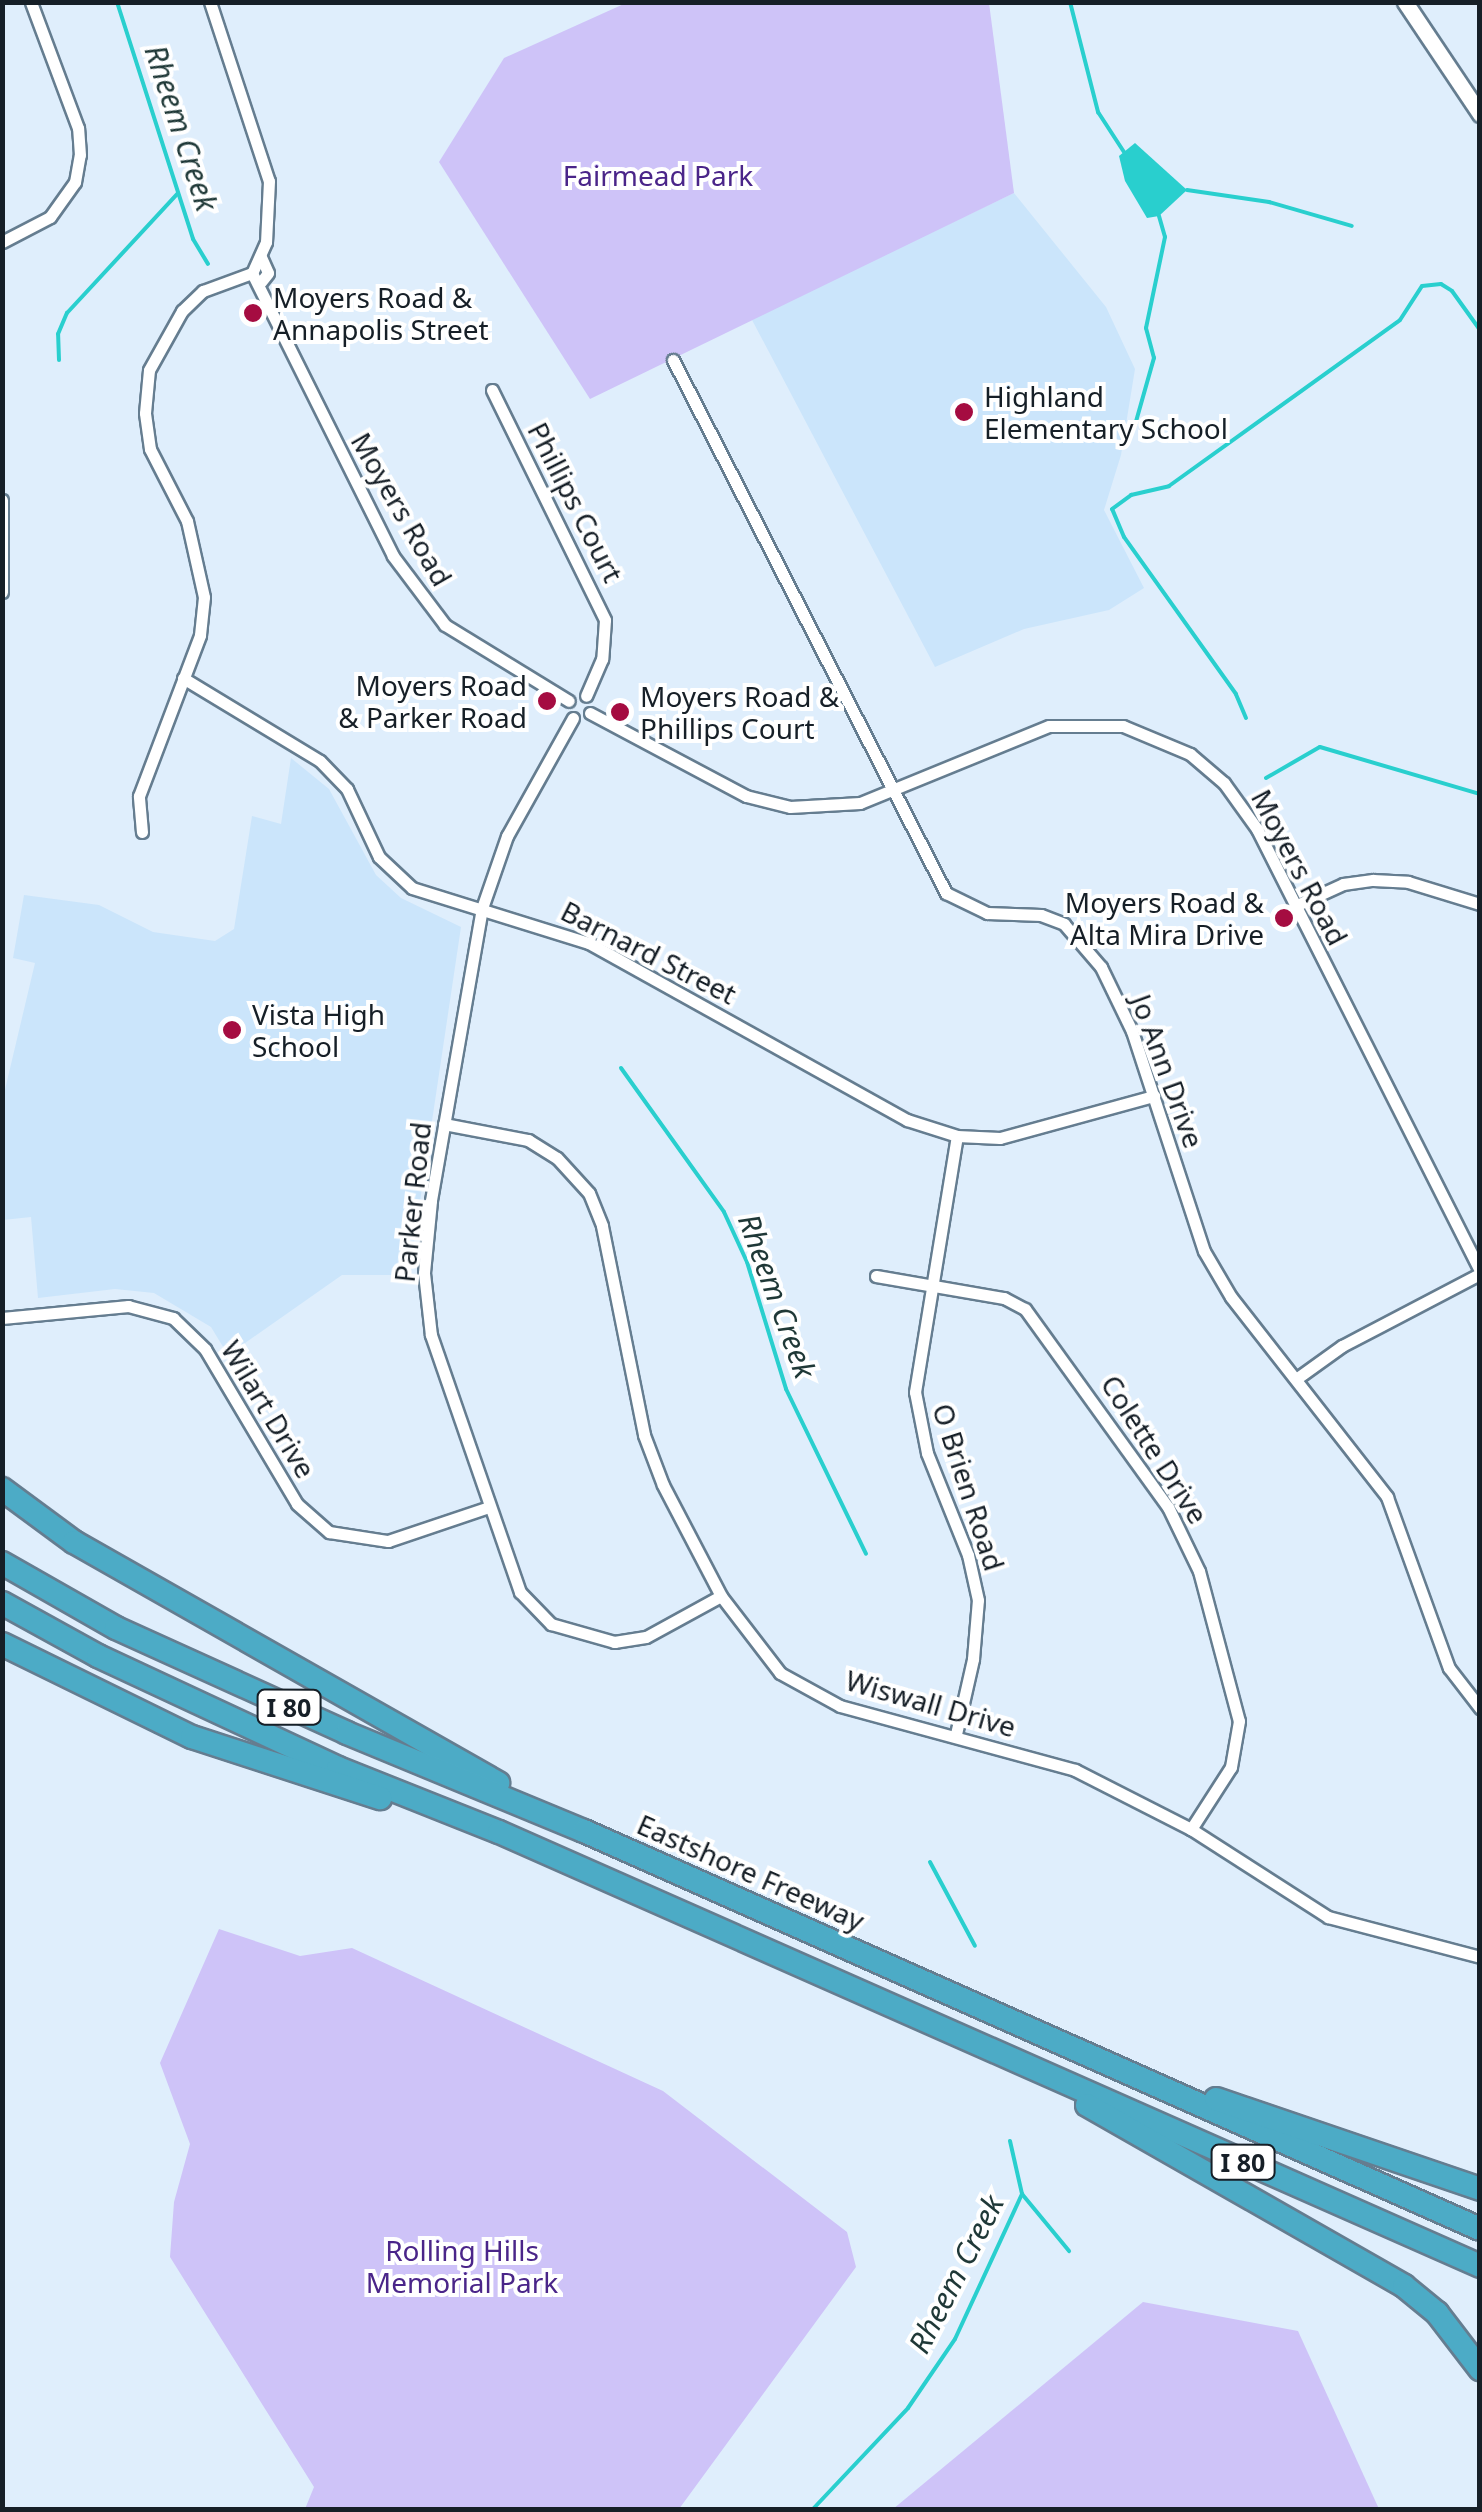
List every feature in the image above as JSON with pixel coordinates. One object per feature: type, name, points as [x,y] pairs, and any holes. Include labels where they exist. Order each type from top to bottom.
[{"type":"highway","points":[[2,1489],[74,1542],[584,1831]]},
{"type":"highway","name":"Eastshore Freeway","points":[[2,1563],[134,1636],[1480,2229]]},
{"type":"highway","name":"I 80","points":[[2,1603],[98,1656],[338,1768],[499,1832],[1480,2266]]},
{"type":"highway","points":[[2,1644],[192,1737],[283,1772],[499,1832]]},
{"type":"highway","points":[[1007,2057],[1404,2286],[1445,2321],[1480,2369]]},
{"type":"highway","points":[[1136,2076],[1480,2190]]},
{"type":"street","points":[[2,242],[50,217],[75,182],[80,155],[78,128],[31,2]]},
{"type":"street","points":[[142,832],[139,796],[200,635],[200,560],[150,449],[146,392],[164,334],[182,311],[203,291],[257,277],[269,181],[210,2]]},
{"type":"street","points":[[1405,2],[1480,114]]},
{"type":"street","name":"Moyers Road","points":[[257,277],[267,308],[418,596],[476,650],[569,700]]},
{"type":"street","name":"Jo Ann Drive","points":[[673,360],[946,893],[987,913],[1042,915],[1085,942],[1132,1031],[1204,1251],[1296,1380],[1387,1497],[1449,1668],[1480,1708]]},
{"type":"street","name":"Phillips Court","points":[[492,390],[605,620],[602,659],[586,696]]},
{"type":"street","points":[[2,500],[2,592]]},
{"type":"street","name":"Barnard Street","points":[[184,678],[320,760],[347,790],[394,875],[412,888],[589,942],[907,1120],[957,1136],[1028,1133],[1154,1096]]},
{"type":"street","points":[[586,696],[590,713],[574,718],[569,700],[586,696]]},
{"type":"street","name":"Moyers Road","points":[[590,713],[768,804],[836,808],[894,792],[1018,734],[1071,723],[1123,726],[1190,754],[1224,783],[1257,829],[1480,1272]]},
{"type":"street","name":"Parker Road","points":[[574,718],[507,836],[482,908],[444,1124],[424,1273],[430,1335],[486,1508],[520,1592],[551,1624],[583,1637],[614,1642],[646,1637],[721,1596]]},
{"type":"street","points":[[1295,906],[1343,884],[1373,880],[1408,882],[1480,904]]},
{"type":"street","name":"Wiswall Drive","points":[[444,1124],[528,1140],[558,1158],[589,1192],[602,1226],[644,1436],[721,1596],[780,1673],[840,1706],[956,1734],[1075,1770],[1191,1828],[1328,1917],[1480,1958]]},
{"type":"street","name":"O Brien Road","points":[[956,1734],[973,1659],[978,1600],[968,1555],[918,1422],[914,1392],[957,1136]]},
{"type":"street","points":[[1296,1380],[1342,1346],[1480,1272]]},
{"type":"street","name":"Colette Drive","points":[[876,1276],[1004,1298],[1042,1324],[1188,1544],[1239,1721],[1231,1767],[1191,1828]]},
{"type":"street","name":"Wilart Drive","points":[[2,1318],[128,1306],[173,1318],[205,1350],[297,1504],[329,1532],[356,1541],[388,1541],[486,1508]]},
{"type":"shaded area","points":[[1135,143],[1187,190],[1159,216],[1147,218],[1125,181],[1119,156]]},
{"type":"shaded area","name":"Highland Elementary School","points":[[1014,193],[1106,307],[1135,369],[1121,455],[1104,510],[1144,588],[1109,610],[1024,629],[935,667],[751,318]]},
{"type":"shaded area","name":"Vista High School","points":[[291,758],[329,789],[376,875],[401,898],[461,927],[409,1275],[342,1275],[228,1355],[211,1327],[154,1293],[115,1289],[38,1298],[31,1217],[3,1220],[3,1098],[35,963],[13,958],[24,895],[99,905],[153,932],[215,941],[234,929],[252,816],[281,824]]},
{"type":"green space","name":"Fairmead Park","points":[[626,3],[989,3],[1014,193],[590,399],[439,162],[504,58]]},
{"type":"green space","name":"Rolling Hills Memorial Park","points":[[219,1929],[300,1956],[352,1948],[663,2091],[847,2232],[856,2267],[679,2509],[305,2509],[314,2487],[170,2257],[174,2202],[190,2144],[160,2063]]},
{"type":"green space","points":[[1143,2302],[1298,2331],[1379,2509],[893,2509]]},
{"type":"waterway","name":"Rheem Creek","points":[[117,2],[193,239],[208,264]]},
{"type":"waterway","points":[[1070,2],[1098,112],[1124,152]]},
{"type":"waterway","points":[[1187,190],[1269,202],[1352,226]]},
{"type":"waterway","points":[[59,360],[58,334],[67,313],[178,193]]},
{"type":"waterway","points":[[1135,425],[1154,358],[1146,328],[1165,237],[1159,216]]},
{"type":"waterway","points":[[1246,718],[1236,694],[1124,537],[1112,509],[1131,495],[1169,486],[1400,320],[1422,286],[1441,284],[1452,291],[1480,330]]},
{"type":"waterway","points":[[1266,778],[1320,747],[1480,794]]},
{"type":"waterway","name":"Rheem Creek","points":[[621,1068],[724,1212],[747,1262],[786,1389],[866,1554]]},
{"type":"waterway","name":"Rheem Creek","points":[[930,1862],[975,1946]]},
{"type":"waterway","name":"Rheem Creek","points":[[1010,2141],[1022,2194],[1069,2251]]},
{"type":"waterway","name":"Rheem Creek","points":[[812,2510],[908,2408],[955,2339],[1022,2194]]},
{"type":"place","name":"Moyers Road & Annapolis Street","points":[[253,313]]},
{"type":"place","name":"Highland Elementary School","points":[[964,412]]},
{"type":"place","name":"Moyers Road & Parker Road","points":[[547,701]]},
{"type":"place","name":"Moyers Road & Phillips Court","points":[[620,712]]},
{"type":"place","name":"Moyers Road & Alta Mira Drive","points":[[1284,918]]},
{"type":"place","name":"Vista High School","points":[[232,1030]]}]
